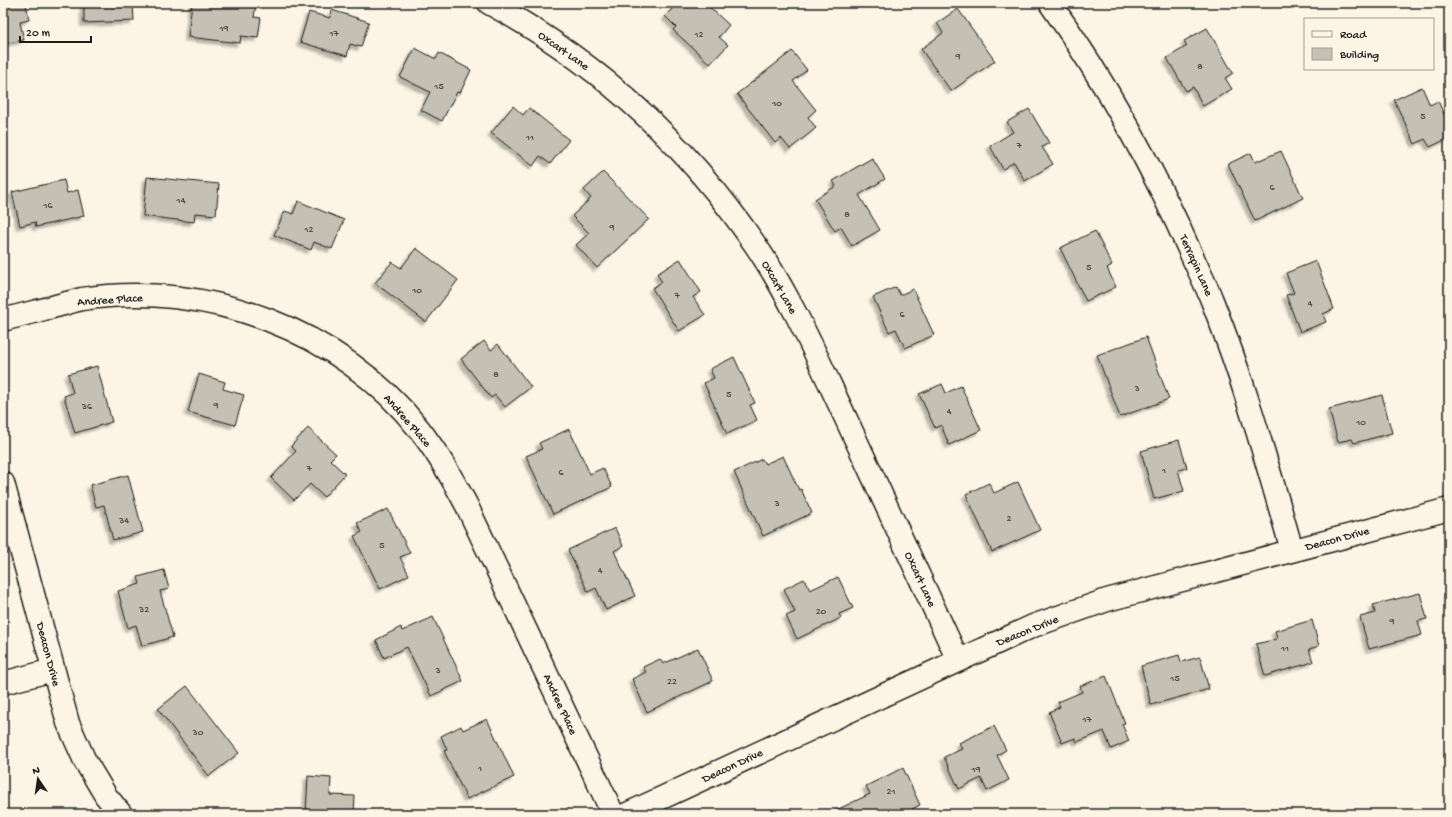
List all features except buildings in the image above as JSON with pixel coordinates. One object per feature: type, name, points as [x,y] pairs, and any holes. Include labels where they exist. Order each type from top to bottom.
[{"type":"street","name":"Oxcart Lane","points":[[489,3],[522,21],[576,57],[627,98],[678,148],[716,191],[755,243],[789,299],[958,660]]},
{"type":"street","name":"Terrapin Lane","points":[[1050,3],[1081,48],[1135,137],[1171,207],[1213,302],[1249,400],[1292,550]]},
{"type":"street","name":"Andree Place","points":[[3,320],[81,300],[125,296],[176,297],[226,306],[273,321],[319,343],[356,368],[389,396],[419,429],[445,465],[466,504],[613,814]]},
{"type":"street","name":"Deacon Drive","points":[[3,483],[68,723],[85,761],[106,796],[121,814]]},
{"type":"street","name":"Deacon Drive","points":[[627,814],[1033,626],[1106,600],[1449,509]]},
{"type":"street","points":[[3,683],[53,670]]}]
